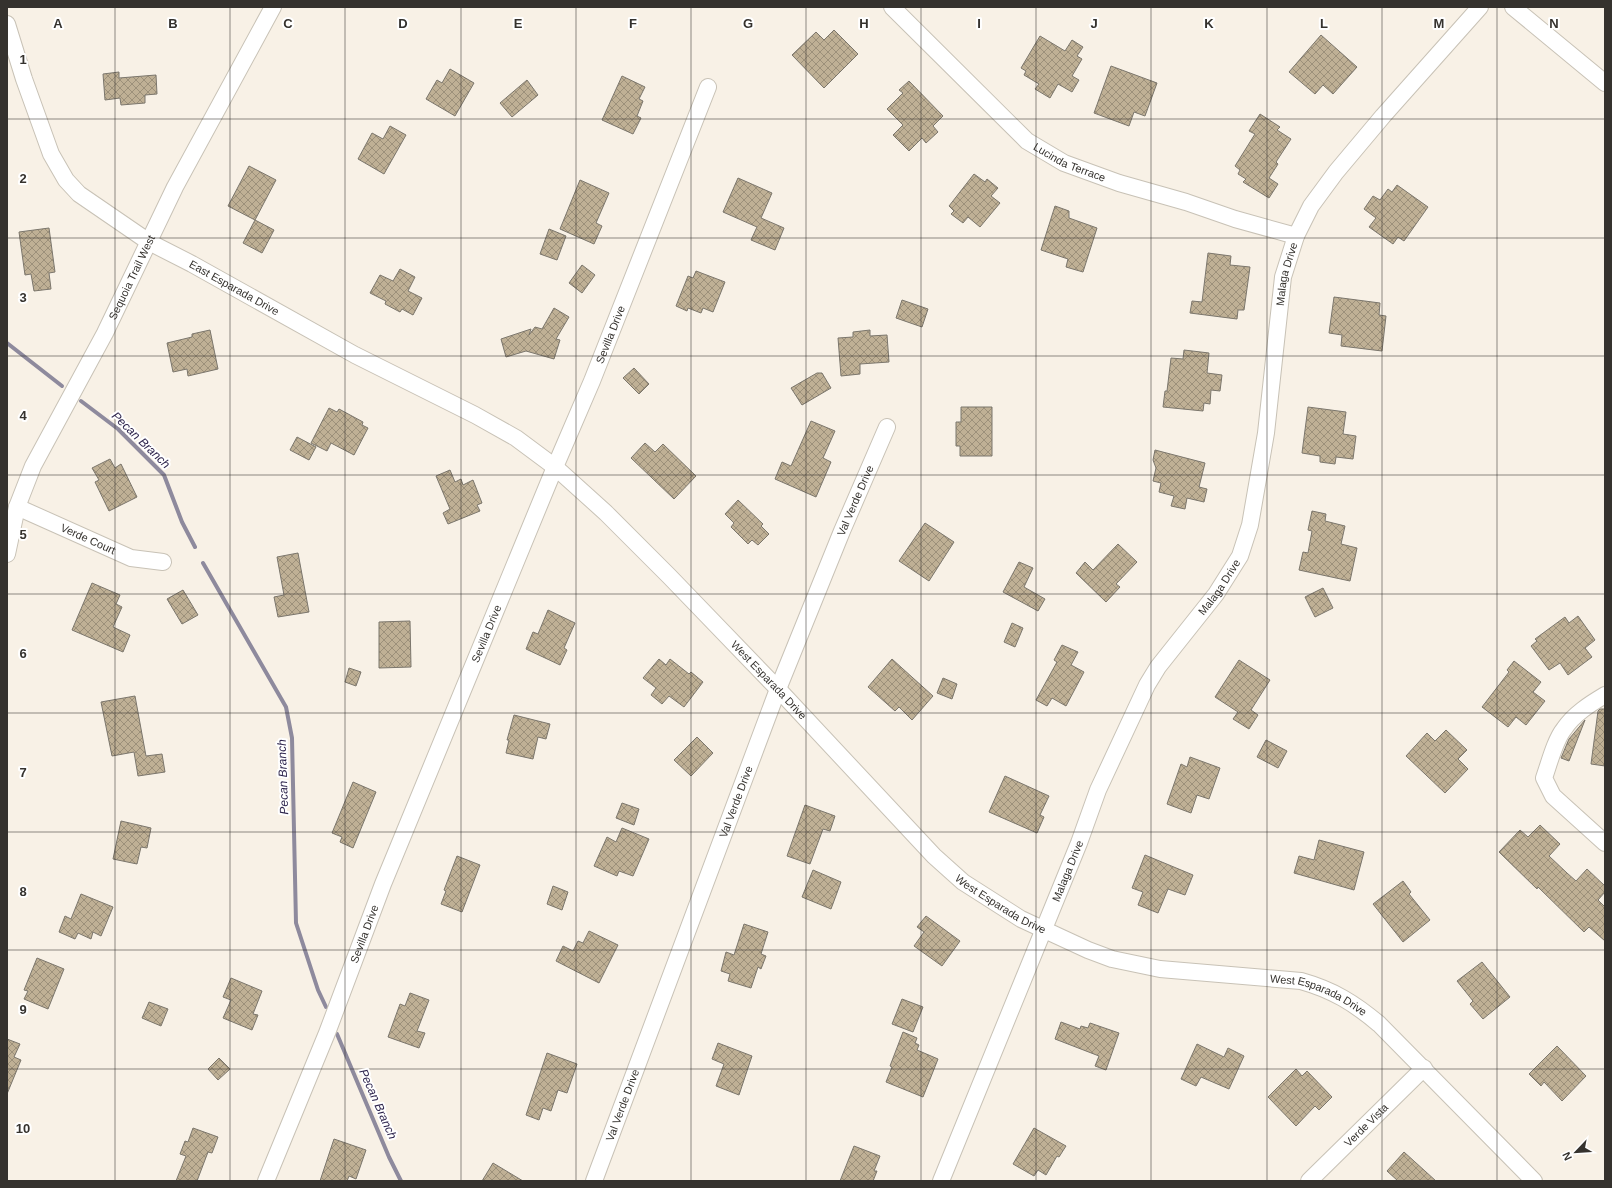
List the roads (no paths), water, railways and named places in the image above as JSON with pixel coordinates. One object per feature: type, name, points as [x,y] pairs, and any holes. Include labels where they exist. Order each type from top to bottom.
[{"type":"street","name":"Sequoia Trail West","points":[[7,554],[16,507],[34,466],[104,333],[194,153],[274,7]]},
{"type":"street","name":"Lucinda Terrace","points":[[892,7],[1027,141],[1064,163],[1119,183],[1186,202],[1235,219],[1296,236]]},
{"type":"street","name":"Malaga Drive","points":[[941,1181],[1079,843],[1098,790],[1147,685],[1158,667],[1216,594],[1239,558],[1250,525],[1266,433],[1284,277],[1296,236],[1311,206],[1336,172],[1480,7]]},
{"type":"street","points":[[1513,7],[1605,82]]},
{"type":"street","name":"East Esparada Drive","points":[[7,24],[47,145],[55,163],[66,180],[79,194],[149,242],[192,264],[356,355],[475,415],[516,438],[555,467]]},
{"type":"street","name":"Sevilla Drive","points":[[266,1181],[327,1033],[382,889],[555,467],[592,381],[708,87]]},
{"type":"street","name":"Val Verde Drive","points":[[594,1181],[778,689],[842,531],[887,427]]},
{"type":"street","name":"West Esparada Drive","points":[[555,467],[606,513],[778,689],[944,865],[963,882],[1021,919],[1043,930],[1088,950],[1136,965],[1185,972],[1287,979],[1321,987],[1341,996],[1359,1007],[1379,1024],[1534,1181]]},
{"type":"street","name":"Verde Court","points":[[16,507],[131,558],[163,562]]},
{"type":"street","points":[[1605,695],[1584,708],[1563,729],[1551,756],[1544,778],[1553,796],[1605,843]]},
{"type":"street","name":"Verde Vista","points":[[1309,1181],[1424,1068]]},
{"type":"waterway","name":"Pecan Branch","points":[[7,343],[62,386]]},
{"type":"waterway","name":"Pecan Branch","points":[[81,401],[118,429],[164,475],[182,522],[195,547]]},
{"type":"waterway","name":"Pecan Branch","points":[[203,563],[286,707],[292,738],[296,923],[318,990],[326,1007]]},
{"type":"waterway","name":"Pecan Branch","points":[[337,1034],[389,1157],[401,1181]]}]
